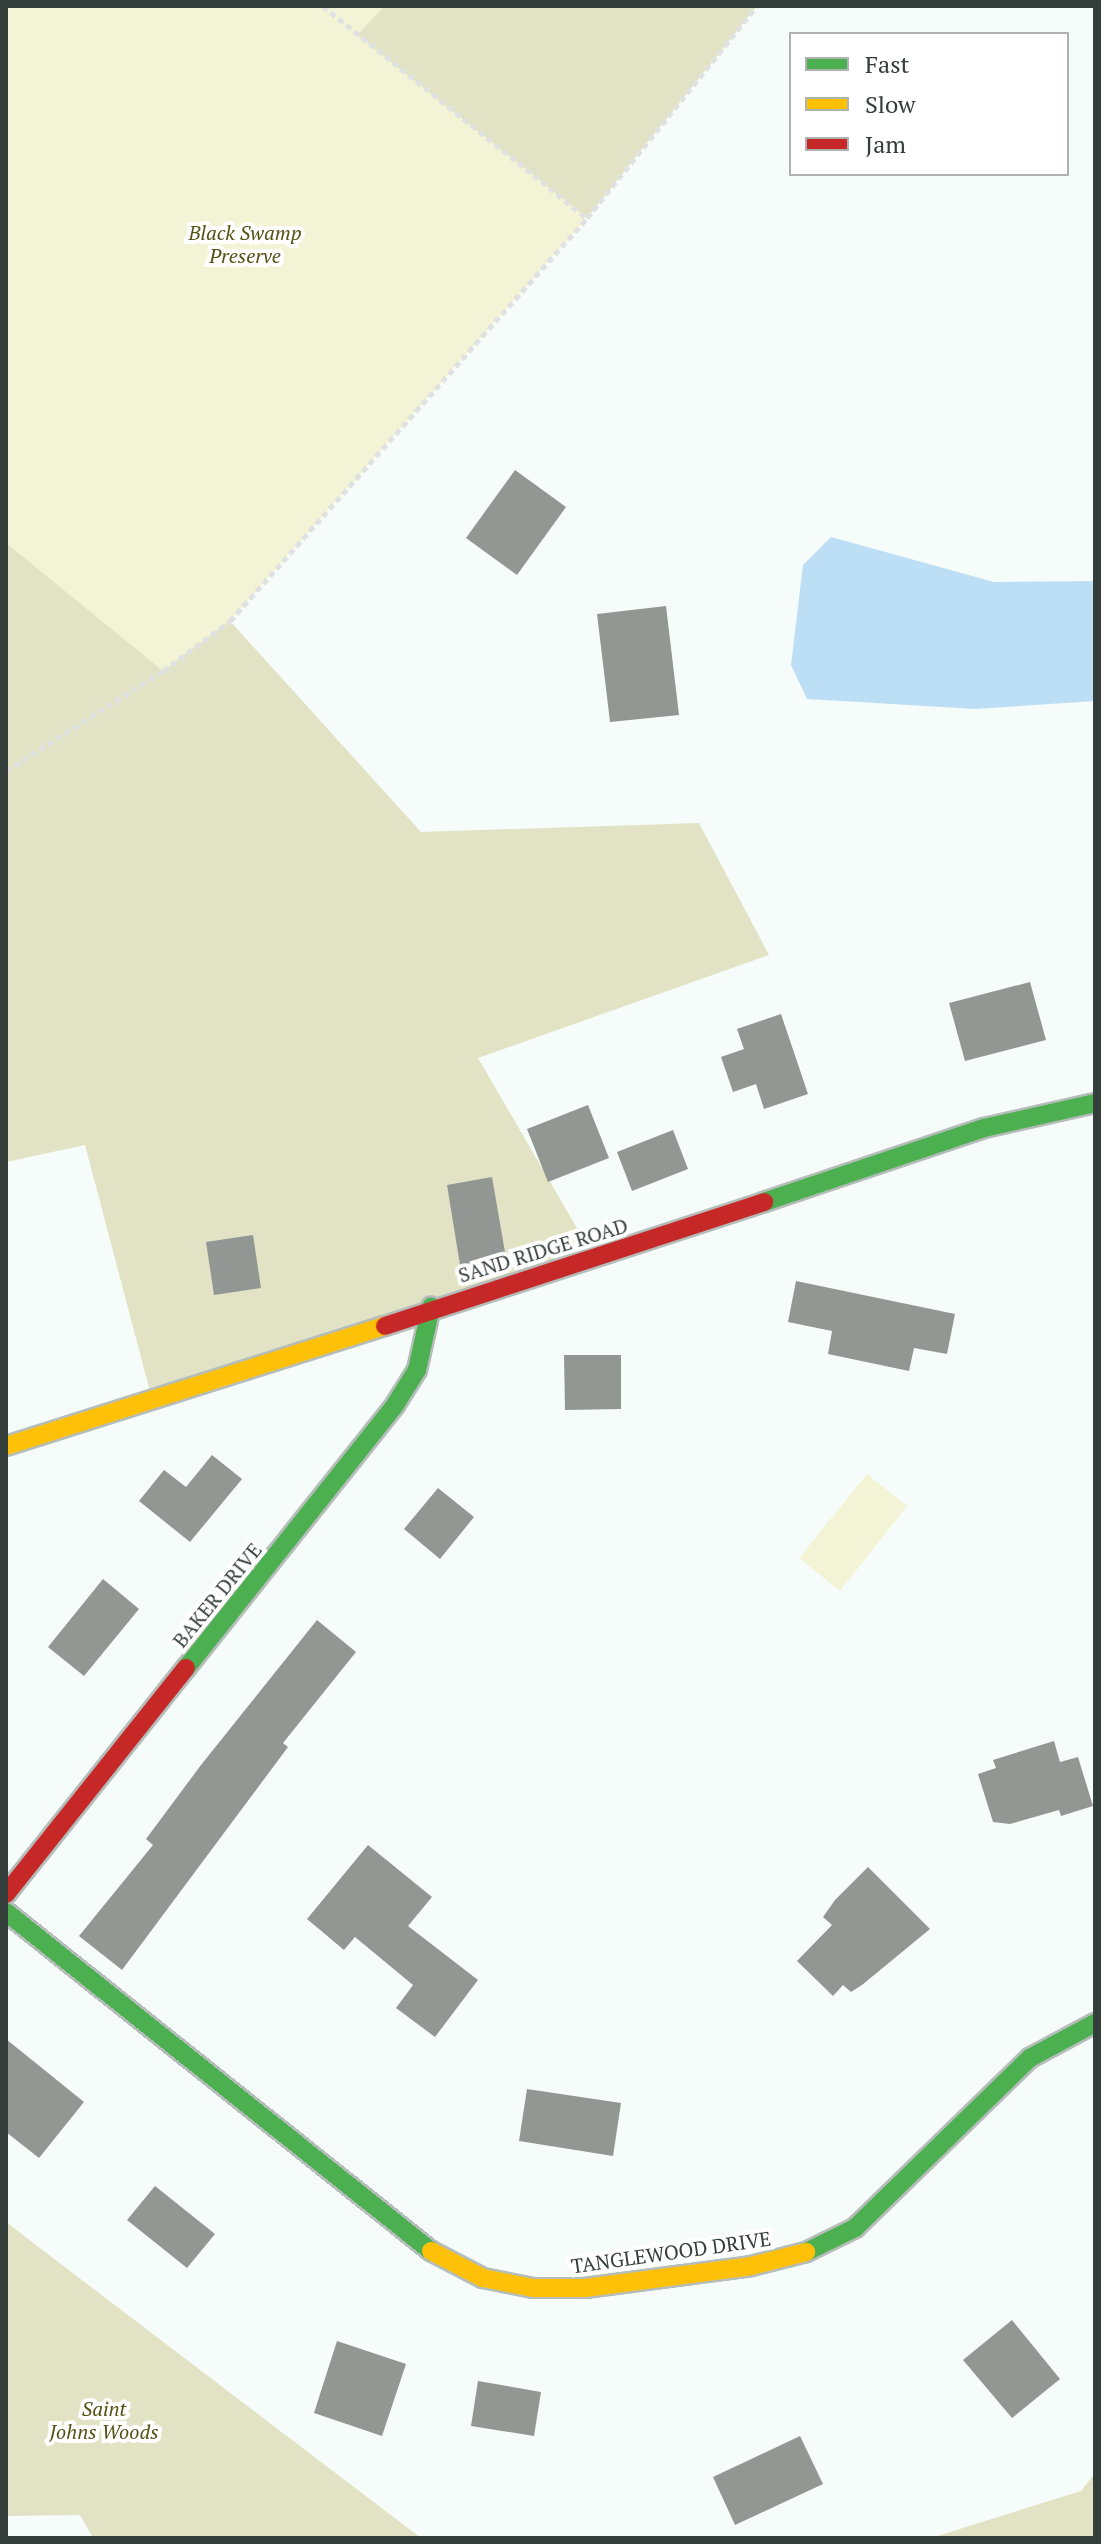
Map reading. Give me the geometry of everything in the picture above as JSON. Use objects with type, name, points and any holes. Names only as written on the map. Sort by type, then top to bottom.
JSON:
[{"type":"street","name":"SAND RIDGE ROAD","points":[[6,1446],[431,1307],[595,1259],[984,1128],[1095,1103]]},
{"type":"street","name":"BAKER DRIVE","points":[[6,1894],[395,1405],[417,1370],[427,1341],[431,1307]]},
{"type":"street","name":"TANGLEWOOD DRIVE","points":[[6,1912],[437,2255],[483,2278],[533,2288],[585,2288],[751,2266],[824,2247],[855,2228],[1030,2058],[1095,2023]]},
{"type":"path","points":[[323,6],[587,218]]},
{"type":"path","points":[[6,771],[163,671],[230,621],[587,218],[757,6]]},
{"type":"green space","name":"Black Swamp Preserve","points":[[6,6],[757,6],[587,218],[230,621],[6,788]]},
{"type":"green space","points":[[385,6],[757,6],[587,218],[357,35]]},
{"type":"green space","points":[[6,543],[163,671],[230,621],[421,832],[699,823],[769,955],[478,1058],[595,1259],[152,1399],[85,1145],[6,1162]]},
{"type":"green space","points":[[867,1474],[907,1506],[840,1591],[799,1558]]},
{"type":"green space","name":"Saint Johns Woods","points":[[6,2222],[421,2538],[93,2538],[80,2515],[6,2516]]},
{"type":"green space","points":[[1095,2473],[1095,2538],[931,2538],[1081,2491]]},
{"type":"water","points":[[831,537],[994,582],[1095,581],[1095,701],[975,709],[807,699],[791,665],[803,565]]},
{"type":"building","points":[[515,470],[566,507],[517,575],[466,538]]},
{"type":"building","points":[[666,606],[679,715],[610,722],[597,614]]},
{"type":"building","points":[[1030,982],[1046,1040],[965,1061],[949,1003]]},
{"type":"building","points":[[781,1014],[808,1094],[764,1109],[756,1084],[733,1092],[721,1057],[744,1049],[737,1029]]},
{"type":"building","points":[[588,1105],[609,1158],[548,1182],[527,1129]]},
{"type":"building","points":[[673,1130],[688,1169],[632,1191],[617,1152]]},
{"type":"building","points":[[492,1177],[506,1258],[460,1265],[447,1185]]},
{"type":"building","points":[[253,1235],[261,1288],[214,1295],[206,1242]]},
{"type":"building","points":[[796,1281],[955,1314],[947,1354],[914,1348],[909,1371],[828,1354],[832,1331],[788,1322]]},
{"type":"building","points":[[564,1355],[621,1355],[621,1409],[565,1410]]},
{"type":"building","points":[[212,1455],[242,1479],[190,1542],[139,1501],[164,1470],[186,1487]]},
{"type":"building","points":[[438,1488],[474,1517],[440,1559],[404,1529]]},
{"type":"building","points":[[103,1579],[139,1609],[84,1676],[48,1647]]},
{"type":"building","points":[[317,1620],[356,1652],[283,1743],[288,1747],[122,1970],[79,1936],[153,1845],[146,1839],[201,1765]]},
{"type":"building","points":[[1054,1741],[1060,1762],[1078,1757],[1093,1806],[1061,1816],[1059,1810],[1010,1824],[993,1822],[978,1774],[996,1768],[993,1760]]},
{"type":"building","points":[[368,1845],[432,1897],[408,1926],[478,1980],[435,2037],[396,2008],[413,1985],[355,1937],[344,1950],[307,1919]]},
{"type":"building","points":[[868,1867],[930,1929],[862,1985],[851,1992],[843,1985],[833,1996],[797,1961],[832,1925],[823,1917],[835,1900]]},
{"type":"building","points":[[6,2039],[84,2102],[39,2158],[6,2132]]},
{"type":"building","points":[[527,2089],[621,2103],[613,2156],[519,2141]]},
{"type":"building","points":[[155,2186],[215,2234],[187,2268],[127,2220]]},
{"type":"building","points":[[1012,2320],[1060,2379],[1012,2418],[963,2360]]},
{"type":"building","points":[[337,2341],[406,2364],[382,2436],[314,2413]]},
{"type":"building","points":[[478,2381],[541,2392],[534,2436],[471,2426]]},
{"type":"building","points":[[800,2436],[823,2484],[735,2525],[713,2477]]},
{"type":"traffic: fast","points":[[764,1202],[984,1128],[1095,1103]]},
{"type":"traffic: fast","points":[[186,1668],[395,1405],[417,1370],[431,1307]]},
{"type":"traffic: fast","points":[[6,1912],[431,2251]]},
{"type":"traffic: fast","points":[[806,2252],[855,2228],[1030,2058],[1095,2023]]},
{"type":"traffic: slow","points":[[6,1446],[385,1326]]},
{"type":"traffic: slow","points":[[431,2251],[483,2278],[533,2288],[585,2288],[751,2266],[806,2252]]},
{"type":"traffic: jam","points":[[385,1326],[764,1202]]},
{"type":"traffic: jam","points":[[6,1894],[186,1668]]}]
